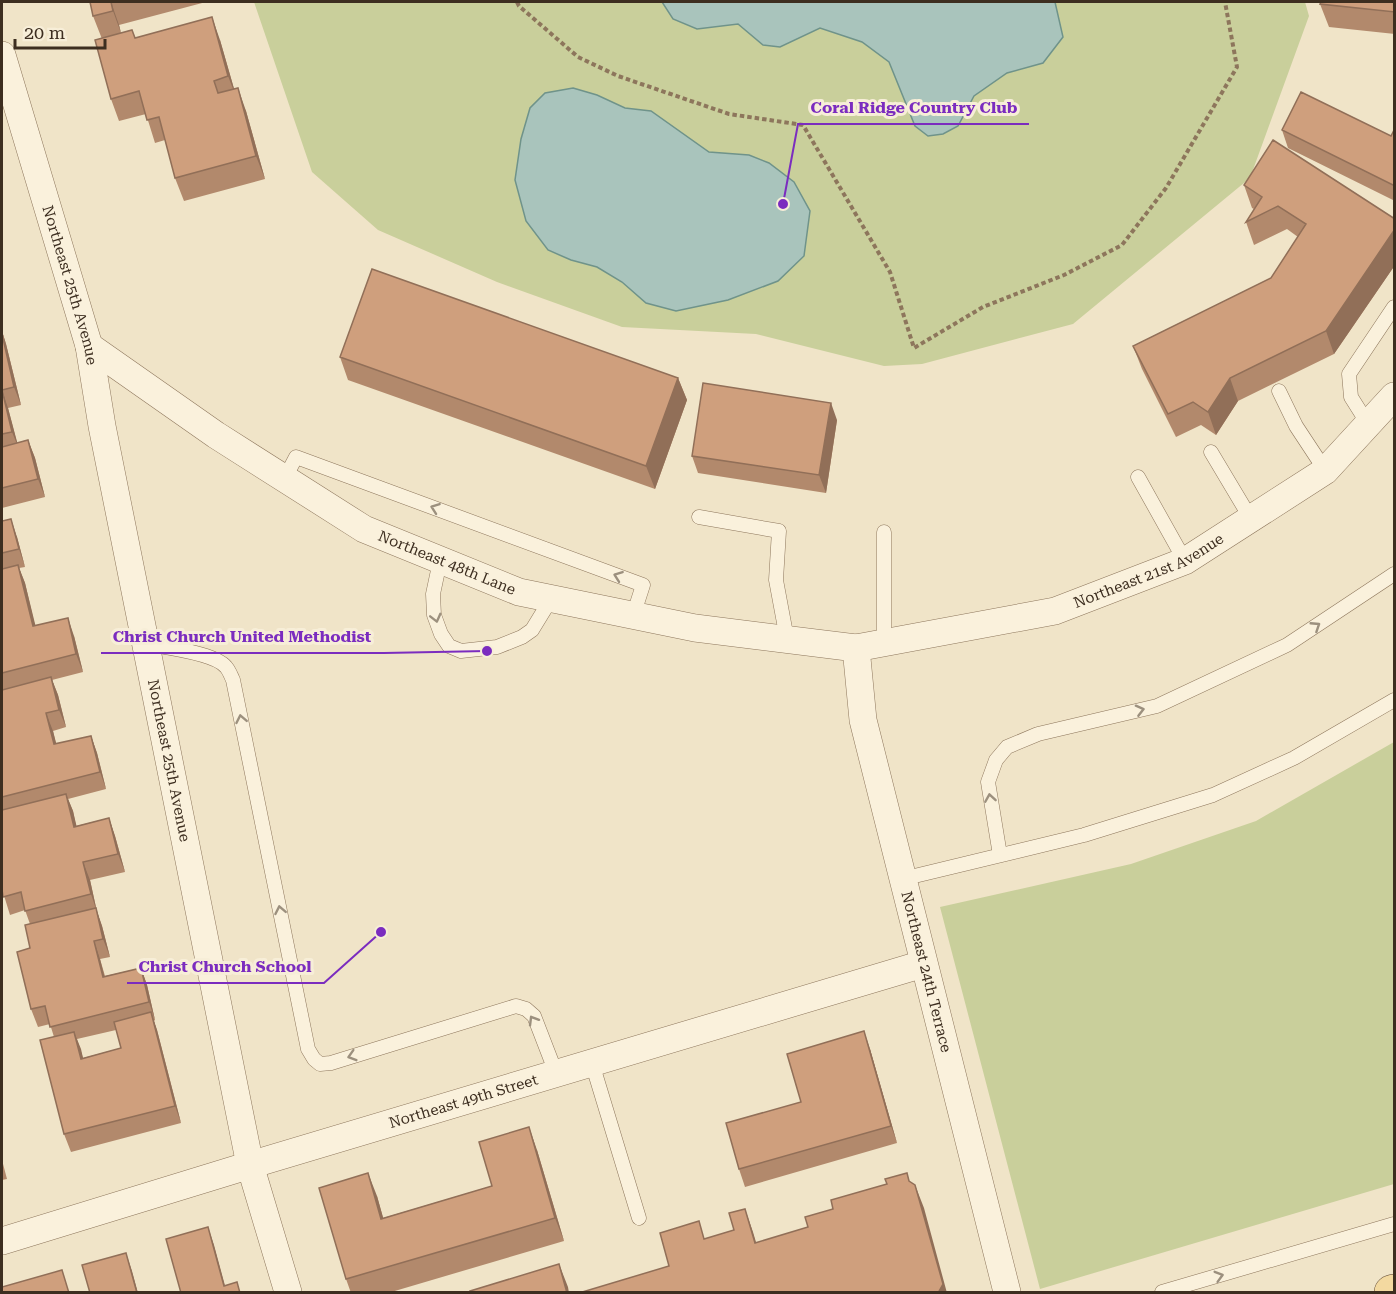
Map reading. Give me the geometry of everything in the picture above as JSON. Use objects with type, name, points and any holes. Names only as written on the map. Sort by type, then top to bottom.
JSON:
[{"type":"street","name":"Northeast 25th Avenue","points":[[2,55],[88,346],[250,1165],[288,1293]]},
{"type":"street","name":"Northeast 48th Lane","points":[[88,346],[216,435],[364,529],[440,561],[519,592],[551,599],[695,628],[856,648]]},
{"type":"street","name":"Northeast 21st Avenue","points":[[856,648],[1055,610],[1185,561],[1325,470],[1395,396]]},
{"type":"street","name":"Northeast 24th Terrace","points":[[856,648],[863,720],[1007,1293]]},
{"type":"street","name":"Northeast 49th Street","points":[[2,1241],[923,964]]},
{"type":"lane","points":[[1368,424],[1351,397],[1349,374],[1395,307]]},
{"type":"lane","points":[[1279,391],[1296,426],[1325,470]]},
{"type":"lane","points":[[1211,452],[1251,519]]},
{"type":"lane","points":[[285,478],[296,457],[643,585],[633,616]]},
{"type":"lane","points":[[1138,477],[1185,561]]},
{"type":"lane","points":[[699,517],[779,531],[776,580],[787,639]]},
{"type":"lane","points":[[884,532],[884,642]]},
{"type":"lane","points":[[440,561],[433,594],[434,615],[441,634],[449,646],[461,651],[497,647],[522,638],[532,630],[551,599]]},
{"type":"lane","points":[[1000,855],[988,782],[996,760],[1007,747],[1038,734],[1157,706],[1287,645],[1395,574]]},
{"type":"lane","points":[[146,644],[182,650],[226,665],[233,680],[308,1048],[314,1059],[320,1064],[331,1063],[516,1006],[526,1009],[534,1016],[556,1074]]},
{"type":"lane","points":[[902,879],[1084,835],[1214,795],[1294,758],[1395,700]]},
{"type":"lane","points":[[592,1063],[639,1218]]},
{"type":"lane","points":[[1162,1293],[1395,1224]]},
{"type":"path","points":[[517,2],[578,57],[618,76],[729,114],[803,125],[890,272],[915,348],[983,307],[1064,275],[1122,245],[1166,188],[1237,68],[1225,2]]},
{"type":"green space","points":[[254,2],[1305,2],[1309,16],[1250,178],[1073,324],[922,364],[884,366],[756,334],[622,327],[497,282],[378,230],[312,172]]},
{"type":"green space","points":[[1394,742],[1394,1184],[1040,1289],[940,907],[1131,864],[1256,821]]},
{"type":"water","points":[[662,2],[1055,2],[1063,37],[1043,63],[1007,73],[974,96],[958,126],[943,134],[928,136],[915,126],[889,62],[862,42],[820,28],[780,47],[763,45],[738,24],[697,29],[673,19]]},
{"type":"water","points":[[573,88],[597,95],[625,108],[651,111],[709,152],[749,155],[769,163],[794,182],[810,211],[804,256],[778,281],[728,300],[676,311],[646,303],[622,282],[597,267],[571,260],[548,250],[526,221],[515,180],[521,139],[530,108],[545,93]]},
{"type":"building","points":[[90,2],[111,2],[113,11],[93,16]]},
{"type":"building","points":[[1321,2],[1395,2],[1395,12],[1320,4]]},
{"type":"building","points":[[212,17],[228,76],[214,81],[218,93],[238,88],[256,156],[175,178],[159,117],[147,120],[139,91],[111,99],[95,40],[132,30],[135,38]]},
{"type":"building","points":[[1301,92],[1391,136],[1395,128],[1395,186],[1282,130]]},
{"type":"building","points":[[1273,140],[1395,219],[1395,229],[1326,331],[1230,378],[1208,412],[1193,402],[1168,414],[1133,346],[1271,278],[1306,224],[1278,206],[1246,222],[1262,197],[1244,185]]},
{"type":"building","points":[[372,269],[678,378],[646,466],[340,357]]},
{"type":"building","points":[[2,334],[14,387],[2,390]]},
{"type":"building","points":[[703,383],[831,403],[819,475],[692,456]]},
{"type":"building","points":[[2,390],[12,432],[2,434]]},
{"type":"building","points":[[28,440],[38,479],[2,488],[2,447]]},
{"type":"building","points":[[11,519],[19,549],[2,553],[2,521]]},
{"type":"building","points":[[18,565],[33,626],[68,618],[76,654],[2,673],[2,569]]},
{"type":"building","points":[[51,677],[59,710],[46,713],[54,744],[91,736],[100,772],[2,797],[2,690]]},
{"type":"building","points":[[66,794],[74,827],[109,818],[118,854],[83,862],[91,894],[25,911],[21,892],[3,897],[2,810]]},
{"type":"building","points":[[96,908],[103,939],[94,941],[103,977],[141,968],[149,1002],[50,1027],[45,1006],[31,1009],[17,952],[30,948],[25,925]]},
{"type":"building","points":[[151,1012],[175,1106],[64,1134],[40,1040],[74,1032],[81,1059],[121,1048],[114,1022]]},
{"type":"building","points":[[864,1031],[891,1126],[739,1169],[726,1123],[801,1102],[787,1054]]},
{"type":"building","points":[[529,1127],[555,1218],[346,1279],[319,1188],[368,1173],[381,1219],[492,1186],[479,1142]]},
{"type":"building","points":[[907,1173],[909,1181],[915,1185],[943,1284],[938,1293],[579,1293],[669,1266],[660,1233],[699,1221],[704,1239],[734,1230],[729,1213],[745,1209],[755,1243],[808,1227],[805,1217],[833,1209],[831,1200],[887,1184],[885,1179]]},
{"type":"building","points":[[208,1227],[224,1286],[237,1282],[240,1293],[181,1293],[166,1239]]},
{"type":"building","points":[[126,1253],[137,1293],[90,1293],[82,1265]]},
{"type":"building","points":[[559,1264],[567,1293],[471,1293],[470,1291]]},
{"type":"building","points":[[62,1270],[69,1293],[2,1293],[2,1287]]},
{"type":"place","name":"Coral Ridge Country Club","points":[[783,204]]},
{"type":"place","name":"Christ Church United Methodist","points":[[487,651]]},
{"type":"place","name":"Christ Church School","points":[[381,932]]}]
